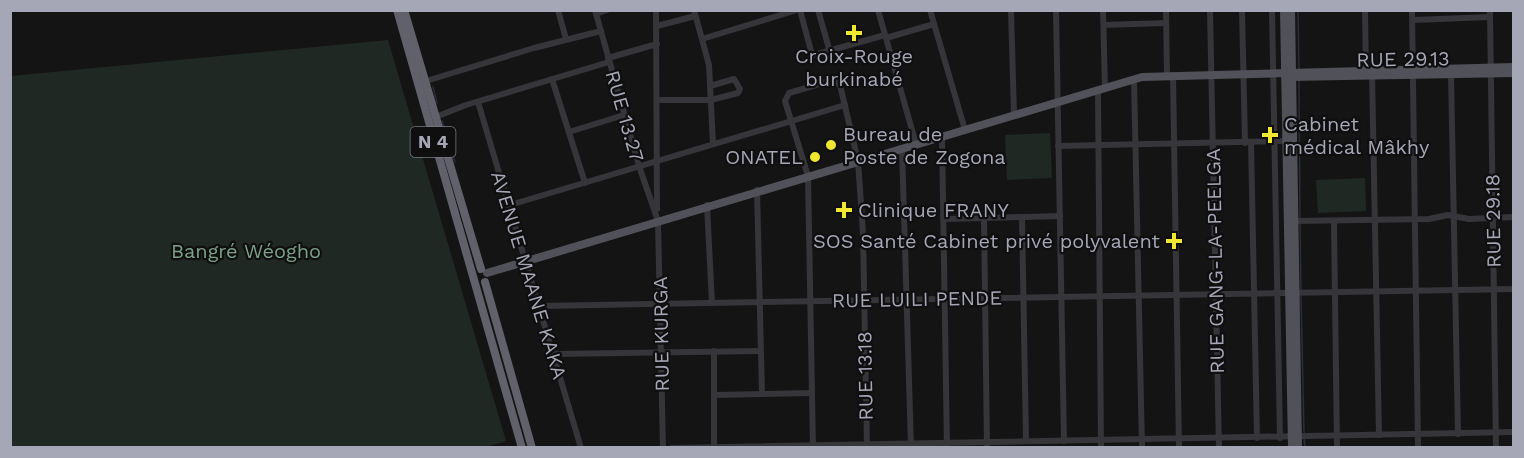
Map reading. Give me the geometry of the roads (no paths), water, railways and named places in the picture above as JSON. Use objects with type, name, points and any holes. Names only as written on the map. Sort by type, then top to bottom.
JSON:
[{"type":"highway","name":"N 4","points":[[397,10],[427,123],[468,255],[472,277],[522,447]]},
{"type":"highway","name":"N 4","points":[[404,10],[484,274],[532,447]]},
{"type":"highway","points":[[472,277],[484,274]]},
{"type":"highway","points":[[472,277],[480,284],[484,274]]},
{"type":"main road","points":[[1284,10],[1295,438],[1298,447]]},
{"type":"main road","points":[[1291,10],[1285,74],[1294,221],[1292,291]]},
{"type":"main road","points":[[484,274],[658,217],[707,206],[1134,80],[1170,75],[1413,72],[1492,70],[1514,67]]},
{"type":"main road","name":"RUE 29.13","points":[[1413,72],[1451,74],[1492,70],[1514,73]]},
{"type":"main road","points":[[1292,447],[1295,438]]},
{"type":"street","points":[[558,10],[566,39]]},
{"type":"street","points":[[596,12],[607,10]]},
{"type":"street","name":"RUE KURGA","points":[[656,10],[663,447]]},
{"type":"street","points":[[702,39],[799,10],[811,53],[816,55],[934,24]]},
{"type":"street","points":[[818,10],[830,52]]},
{"type":"street","points":[[878,10],[916,144]]},
{"type":"street","points":[[930,10],[965,130]]},
{"type":"street","points":[[1011,10],[1014,115]]},
{"type":"street","points":[[1056,10],[1064,441]]},
{"type":"street","points":[[1101,444],[1097,145],[1103,10]]},
{"type":"street","points":[[1166,10],[1174,143],[1179,447]]},
{"type":"street","name":"RUE GANG-LA-PEELGA","points":[[1210,10],[1219,447]]},
{"type":"street","points":[[1242,10],[1255,292],[1257,438]]},
{"type":"street","points":[[1272,10],[1285,74],[1275,142],[1280,438]]},
{"type":"street","points":[[1365,10],[1374,219],[1378,435]]},
{"type":"street","points":[[1412,10],[1418,447]]},
{"type":"street","points":[[1450,10],[1450,19]]},
{"type":"street","name":"RUE 13.27","points":[[596,12],[639,166],[658,217]]},
{"type":"street","points":[[657,26],[695,13],[709,65],[713,144]]},
{"type":"street","points":[[1413,20],[1450,19],[1490,14]]},
{"type":"street","name":"RUE 29.18","points":[[1490,14],[1496,447]]},
{"type":"street","points":[[1104,25],[1166,23]]},
{"type":"street","points":[[426,81],[566,39],[601,32]]},
{"type":"street","points":[[427,123],[436,115],[657,44]]},
{"type":"street","points":[[1451,74],[1458,434]]},
{"type":"street","points":[[552,79],[585,183]]},
{"type":"street","points":[[658,100],[711,100],[738,93],[740,89],[734,79],[710,86]]},
{"type":"street","points":[[1134,80],[1142,447]]},
{"type":"street","name":"RUE 13.18","points":[[791,121],[785,101],[789,93],[830,81],[840,85],[858,161],[867,446]]},
{"type":"street","name":"AVENUE MAANE KAKA","points":[[478,102],[581,447]]},
{"type":"street","points":[[510,205],[845,105]]},
{"type":"street","points":[[568,132],[624,115]]},
{"type":"street","points":[[791,121],[807,176],[813,446]]},
{"type":"street","points":[[942,137],[947,298],[947,445]]},
{"type":"street","points":[[1058,146],[1286,141]]},
{"type":"street","points":[[903,148],[909,299],[911,445]]},
{"type":"street","points":[[757,190],[762,394]]},
{"type":"street","points":[[707,206],[712,303]]},
{"type":"street","points":[[945,219],[1060,216]]},
{"type":"street","points":[[1294,221],[1454,216],[1463,219],[1514,217]]},
{"type":"street","points":[[984,218],[987,445]]},
{"type":"street","points":[[1022,218],[1029,443]]},
{"type":"street","points":[[1334,221],[1337,447]]},
{"type":"street","name":"RUE LUILI PENDE","points":[[539,306],[1175,293],[1514,289]]},
{"type":"street","points":[[714,351],[714,447]]},
{"type":"street","points":[[553,354],[760,351]]},
{"type":"street","points":[[714,395],[812,393]]},
{"type":"street","points":[[672,447],[987,445],[1064,441],[1101,444],[1142,440],[1514,432]]},
{"type":"waterway","points":[[1298,10],[1299,70]]},
{"type":"waterway","points":[[1299,80],[1300,220]]},
{"type":"waterway","points":[[433,87],[437,103]]},
{"type":"waterway","points":[[442,121],[455,162]]},
{"type":"waterway","points":[[1300,224],[1301,292]]},
{"type":"waterway","points":[[1301,296],[1304,433]]},
{"type":"waterway","points":[[1304,437],[1305,448]]},
{"type":"place","name":"Croix-Rouge burkinabé","points":[[854,33]]},
{"type":"place","name":"Cabinet médical Mâkhy","points":[[1270,135]]},
{"type":"place","name":"Bureau de Poste de Zogona","points":[[831,145]]},
{"type":"place","name":"ONATEL","points":[[815,157]]},
{"type":"place","name":"Clinique FRANY","points":[[844,210]]},
{"type":"place","name":"SOS Santé Cabinet privé polyvalent","points":[[1174,241]]},
{"type":"park label","name":"Bangré Wéogho","points":[[246,251]]}]
